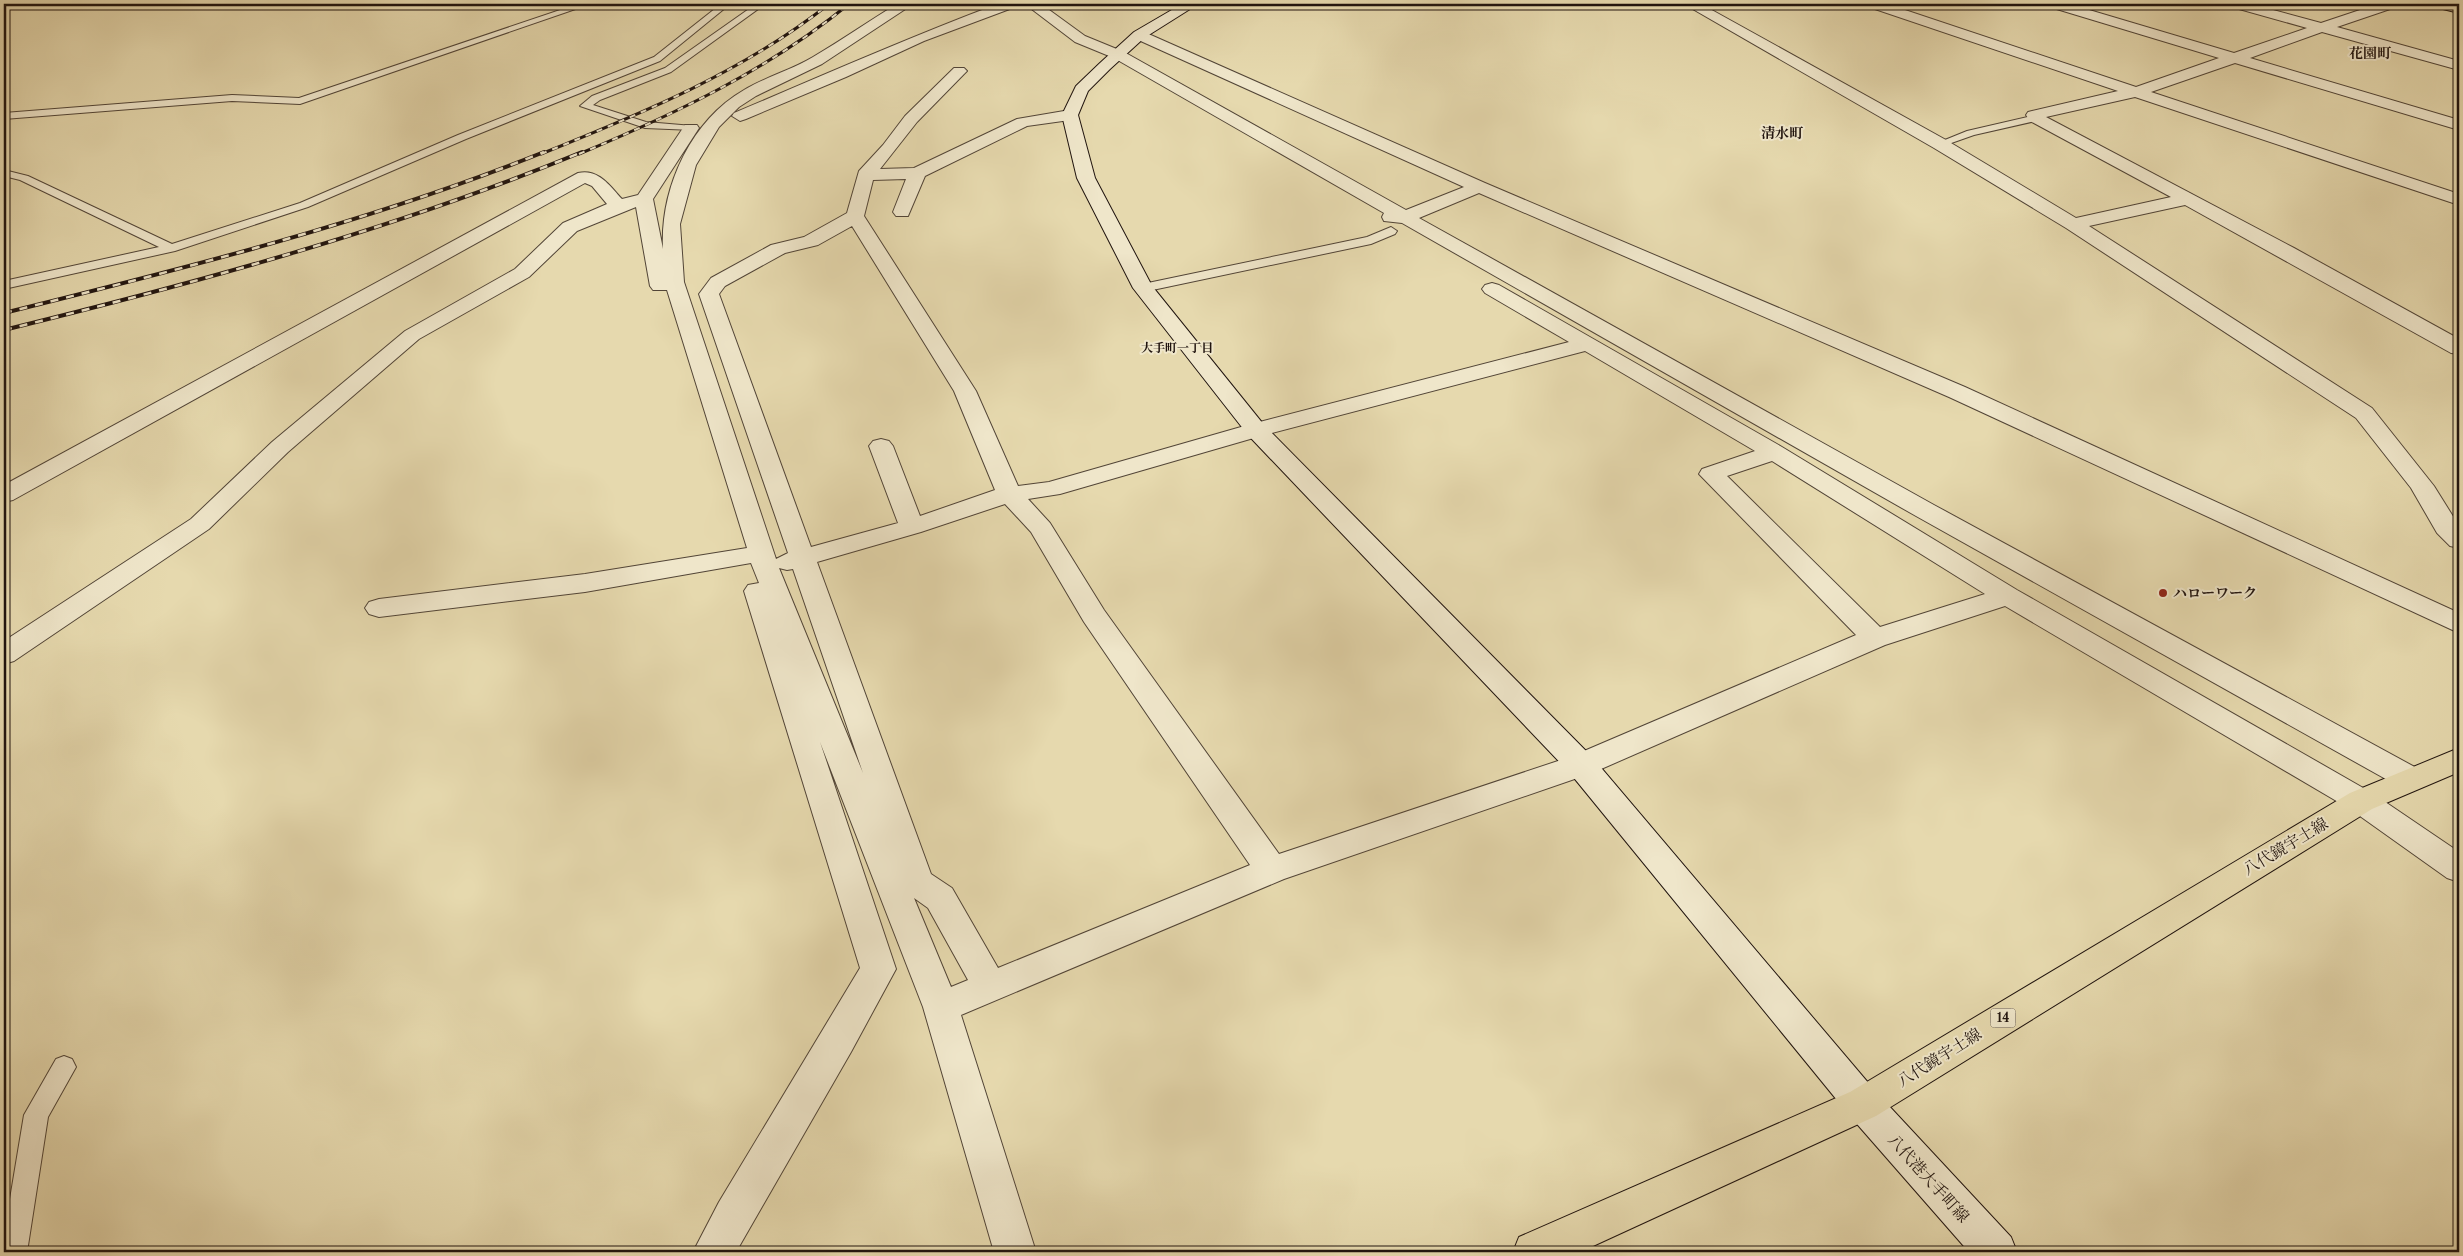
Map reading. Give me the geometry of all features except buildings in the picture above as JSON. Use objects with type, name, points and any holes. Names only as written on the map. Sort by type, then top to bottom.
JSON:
[{"type":"main road","points":[[2440,4],[2459,9]]},
{"type":"main road","name":"八代鏡宇土線","points":[[1534,1252],[1863,1104],[2361,801],[2459,759]]},
{"type":"street","points":[[4,654],[200,524],[280,447],[412,335],[522,273],[570,228],[618,206],[644,199],[701,126],[742,98],[817,60],[906,4]]},
{"type":"street","points":[[701,126],[761,109],[919,38],[1010,4]]},
{"type":"street","points":[[1032,4],[1119,65],[1391,227],[2021,565],[2411,779]]},
{"type":"street","points":[[865,175],[917,173],[1023,122],[1070,115],[1081,90],[1119,65],[1138,35],[1191,4]]},
{"type":"street","points":[[1691,4],[1940,144],[2073,224],[2364,414],[2422,486],[2446,528],[2459,540]]},
{"type":"street","points":[[1874,4],[2459,200]]},
{"type":"street","points":[[2055,4],[2459,125]]},
{"type":"street","points":[[2237,4],[2459,66]]},
{"type":"street","points":[[2391,4],[2135,92],[2034,115],[2036,118],[2287,252],[2459,348]]},
{"type":"street","points":[[1138,35],[1479,187],[1957,392],[2459,624]]},
{"type":"street","points":[[958,71],[912,120],[865,175],[855,216],[811,242],[778,249],[718,282],[709,294],[917,882],[940,898],[991,988]]},
{"type":"street","name":"八代港大手町線","points":[[1070,115],[1086,178],[1143,288],[1256,430],[1581,765],[1863,1104],[1996,1252]]},
{"type":"street","points":[[701,126],[687,166],[671,224],[674,282],[755,565],[878,969],[845,1033],[737,1208],[714,1252]]},
{"type":"street","points":[[902,212],[917,173]]},
{"type":"street","points":[[4,495],[584,177],[598,182],[618,206]]},
{"type":"street","points":[[1391,227],[1479,187]]},
{"type":"street","points":[[644,199],[661,290],[755,565],[941,1007],[1015,1252]]},
{"type":"street","points":[[2073,224],[2186,199]]},
{"type":"street","points":[[855,216],[965,391],[1009,494],[1041,528],[1094,616],[1272,870]]},
{"type":"street","points":[[1476,280],[1774,452],[2008,596],[2361,801],[2459,869]]},
{"type":"street","points":[[379,608],[803,558],[912,527],[1009,494],[1051,490],[1256,430],[1588,344]]},
{"type":"street","points":[[881,446],[912,527]]},
{"type":"street","points":[[1774,452],[1711,474],[1875,638]]},
{"type":"street","points":[[941,1007],[991,988],[1272,870],[1581,765],[1875,638],[2008,596]]},
{"type":"lane","points":[[4,116],[232,98],[300,101],[586,4]]},
{"type":"lane","points":[[4,285],[171,248],[304,205],[462,137],[657,59],[726,4]]},
{"type":"lane","points":[[701,126],[645,126],[585,106],[596,98],[668,70],[761,4]]},
{"type":"lane","points":[[1940,144],[1971,133],[2036,118]]},
{"type":"lane","points":[[4,173],[24,178],[171,248]]},
{"type":"lane","points":[[1143,288],[1370,240],[1391,227]]},
{"type":"lane","points":[[14,1252],[36,1115],[64,1067]]},
{"type":"railway","points":[[541,154],[617,123],[727,71],[796,28],[829,4]]},
{"type":"railway","points":[[579,154],[650,123],[720,89],[786,50],[849,4]]},
{"type":"railway","points":[[4,313],[209,261],[345,222],[478,177],[544,152]]},
{"type":"railway","points":[[4,330],[151,293],[369,230],[512,180],[582,152]]},
{"type":"place","name":"ハローワーク","points":[[2163,593]]},
{"type":"district","name":"花園町","points":[[2370,53]]},
{"type":"district","name":"清水町","points":[[1782,133]]},
{"type":"district","name":"大手町一丁目","points":[[1177,348]]}]
